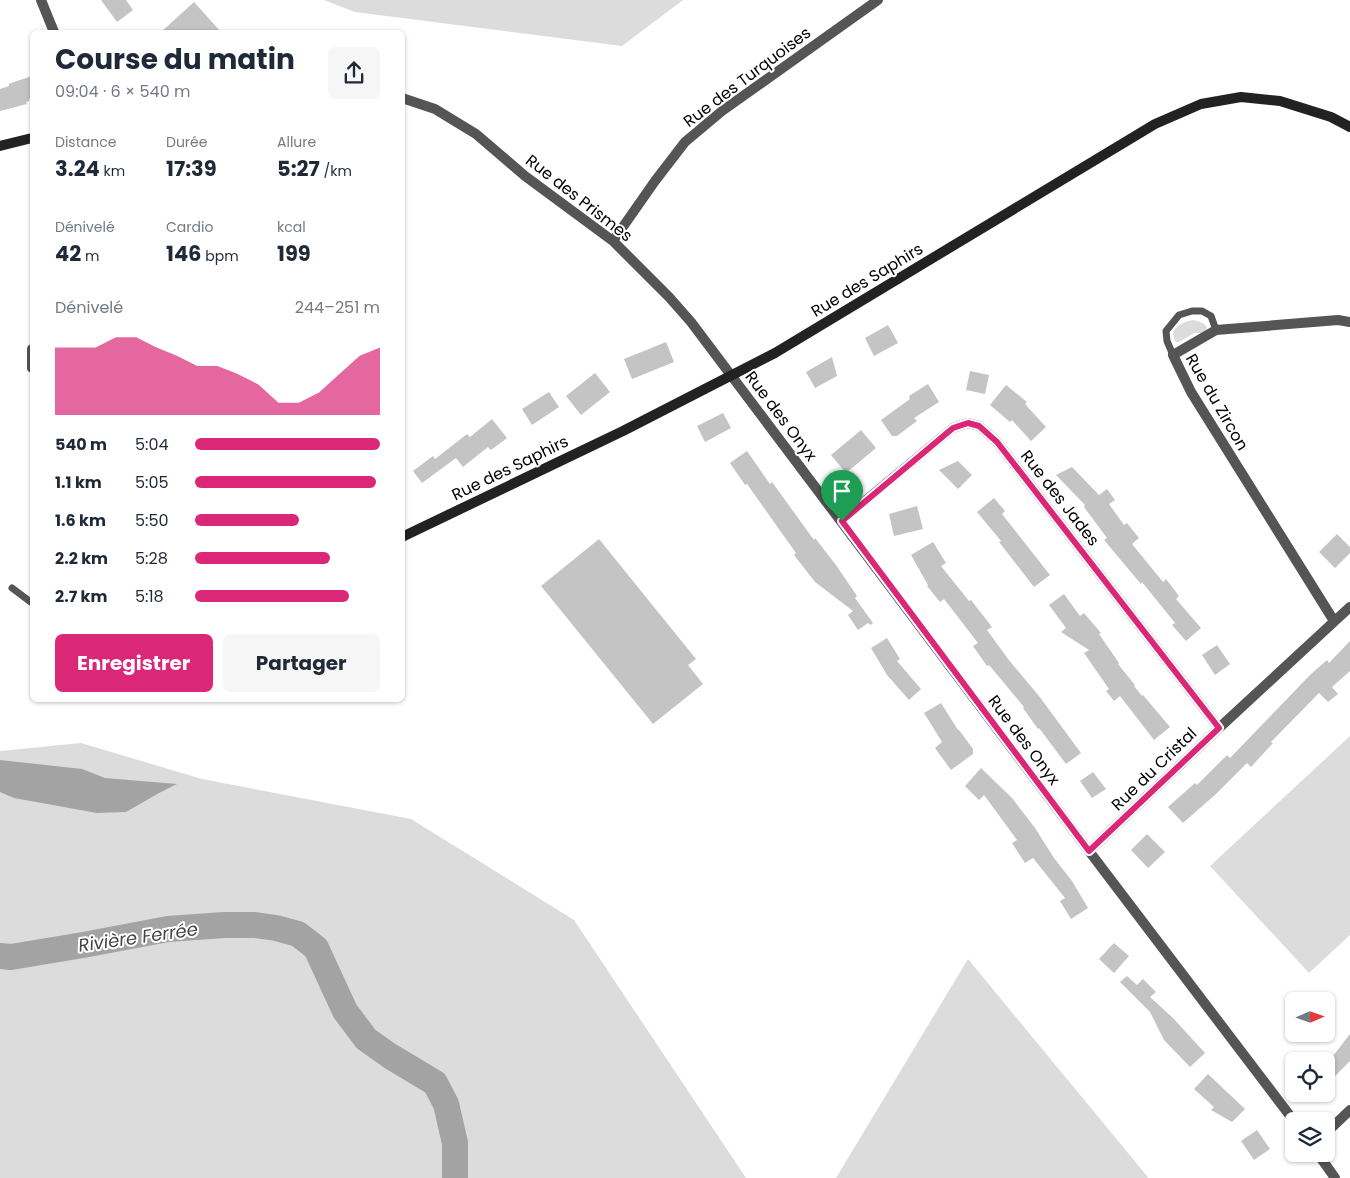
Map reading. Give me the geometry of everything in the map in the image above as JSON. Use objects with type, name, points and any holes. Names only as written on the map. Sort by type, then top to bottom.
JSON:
[{"type":"street","points":[[41,0],[53,30]]},
{"type":"street","name":"Rue des Turquoises","points":[[613,241],[685,142],[722,111],[878,0]]},
{"type":"street","name":"Rue des Saphirs","points":[[405,536],[623,431],[775,353],[1155,124],[1200,104],[1241,97],[1280,101],[1331,117],[1350,127]]},
{"type":"street","name":"Rue des Prismes","points":[[405,99],[435,109],[476,134],[525,176],[613,241],[669,297],[732,375]]},
{"type":"street","points":[[0,146],[30,138]]},
{"type":"street","name":"Rue du Zircon","points":[[1334,621],[1190,392],[1173,355],[1216,330],[1338,320],[1350,322]]},
{"type":"street","name":"Rue des Onyx","points":[[732,375],[1287,1112]]},
{"type":"street","name":"Rue des Jades","points":[[842,521],[953,428],[968,423],[979,426],[997,442],[1219,728]]},
{"type":"street","name":"Rue du Cristal","points":[[1089,851],[1350,607]]},
{"type":"street","points":[[1335,1124],[1350,1110]]},
{"type":"street","points":[[1324,1162],[1335,1178]]},
{"type":"lane","points":[[1173,355],[1167,341],[1166,331],[1180,315],[1192,311],[1202,311],[1211,316],[1216,330]]},
{"type":"lane","points":[[12,588],[30,602]]},
{"type":"shaded area","points":[[324,0],[683,0],[622,46],[355,12]]},
{"type":"shaded area","points":[[1194,320],[1203,323],[1207,327],[1206,331],[1194,333],[1176,342],[1173,334],[1177,327],[1185,322]]},
{"type":"shaded area","points":[[1350,736],[1350,935],[1309,973],[1210,866]]},
{"type":"shaded area","points":[[81,743],[202,779],[411,819],[574,920],[746,1178],[0,1178],[0,751]]},
{"type":"shaded area","points":[[0,760],[82,769],[105,778],[177,784],[126,812],[97,813],[14,798],[0,792]]},
{"type":"shaded area","points":[[968,959],[1147,1176],[1148,1178],[836,1178]]},
{"type":"building","points":[[101,0],[126,0],[133,10],[117,22]]},
{"type":"building","points":[[194,2],[219,30],[163,30]]},
{"type":"building","points":[[30,77],[30,98],[26,102],[27,104],[0,111],[0,89],[9,86],[9,84]]},
{"type":"building","points":[[888,325],[898,343],[874,356],[865,338]]},
{"type":"building","points":[[666,342],[674,362],[632,379],[624,359]]},
{"type":"building","points":[[832,357],[837,376],[815,388],[806,372]]},
{"type":"building","points":[[970,371],[989,375],[985,394],[966,390]]},
{"type":"building","points":[[595,373],[610,392],[581,415],[566,396]]},
{"type":"building","points":[[928,384],[939,402],[914,418],[917,421],[897,436],[892,436],[881,420],[910,399],[909,396]]},
{"type":"building","points":[[1006,385],[1027,402],[1025,404],[1046,427],[1031,441],[1012,420],[1010,422],[990,405]]},
{"type":"building","points":[[549,392],[559,407],[532,425],[522,409]]},
{"type":"building","points":[[723,413],[731,428],[705,442],[697,426]]},
{"type":"building","points":[[492,419],[507,438],[491,450],[488,447],[463,467],[456,458],[422,483],[413,471],[433,456],[435,459],[467,434],[470,437]]},
{"type":"building","points":[[861,430],[876,448],[846,473],[831,455]]},
{"type":"building","points":[[747,451],[770,484],[772,482],[814,540],[815,538],[836,565],[857,596],[855,598],[873,623],[871,625],[868,623],[858,630],[848,615],[853,611],[815,582],[794,555],[796,553],[730,463]]},
{"type":"building","points":[[958,461],[972,475],[958,489],[939,470]]},
{"type":"building","points":[[1072,467],[1099,495],[1107,489],[1115,500],[1109,504],[1124,525],[1127,523],[1139,538],[1132,544],[1163,582],[1166,579],[1179,596],[1176,599],[1201,628],[1186,641],[1172,625],[1175,623],[1142,582],[1141,584],[1104,540],[1107,538],[1084,507],[1085,505],[1056,475]]},
{"type":"building","points":[[994,498],[1005,511],[1002,514],[1050,575],[1034,587],[999,542],[1001,541],[977,512]]},
{"type":"building","points":[[917,506],[923,529],[894,536],[889,514]]},
{"type":"building","points":[[1337,534],[1350,547],[1350,553],[1335,568],[1319,552]]},
{"type":"building","points":[[599,539],[696,659],[688,665],[703,684],[653,724],[541,586]]},
{"type":"building","points":[[933,542],[946,563],[941,566],[992,627],[987,630],[1081,753],[1066,764],[1038,729],[1024,707],[989,665],[987,666],[973,646],[978,643],[944,599],[940,602],[927,586],[911,555]]},
{"type":"building","points":[[1064,594],[1080,616],[1084,613],[1101,633],[1099,634],[1134,686],[1170,727],[1154,740],[1120,696],[1114,701],[1106,691],[1109,689],[1084,653],[1089,650],[1061,632],[1066,628],[1049,605]]},
{"type":"building","points":[[887,638],[900,659],[897,661],[921,689],[909,700],[887,675],[871,648]]},
{"type":"building","points":[[1350,641],[1350,671],[1332,687],[1338,694],[1328,702],[1319,693],[1271,742],[1273,743],[1251,767],[1247,763],[1183,823],[1168,807],[1195,783],[1197,785],[1227,755],[1230,758],[1310,675],[1327,660],[1329,663]]},
{"type":"building","points":[[1217,645],[1230,664],[1215,675],[1202,655]]},
{"type":"building","points":[[941,703],[973,749],[973,754],[951,770],[935,748],[942,742],[924,713]]},
{"type":"building","points":[[981,768],[1012,798],[1035,828],[1054,858],[1072,881],[1088,908],[1071,919],[1060,901],[1065,898],[1033,858],[1025,863],[1012,843],[1017,840],[984,795],[979,800],[965,786]]},
{"type":"building","points":[[1093,772],[1106,789],[1092,798],[1080,781]]},
{"type":"building","points":[[1147,834],[1165,852],[1148,868],[1131,850]]},
{"type":"building","points":[[1114,943],[1129,956],[1114,973],[1099,959]]},
{"type":"building","points":[[1127,976],[1137,985],[1143,979],[1156,992],[1150,997],[1173,1018],[1205,1053],[1190,1067],[1164,1040],[1150,1012],[1120,982]]},
{"type":"building","points":[[1350,1034],[1350,1061],[1335,1076],[1335,1053]]},
{"type":"building","points":[[1208,1074],[1245,1109],[1232,1122],[1211,1110],[1214,1107],[1194,1089]]},
{"type":"building","points":[[1257,1130],[1270,1149],[1254,1160],[1241,1141]]},
{"type":"waterway","name":"Rivière Ferrée","points":[[0,956],[11,957],[168,929],[255,925],[298,934],[316,948],[345,1011],[366,1039],[435,1083],[446,1104],[455,1143],[455,1178]]},
{"type":"route","points":[[968,423],[979,426],[997,442],[1219,728],[1089,851],[842,521],[953,428],[968,423]]}]
